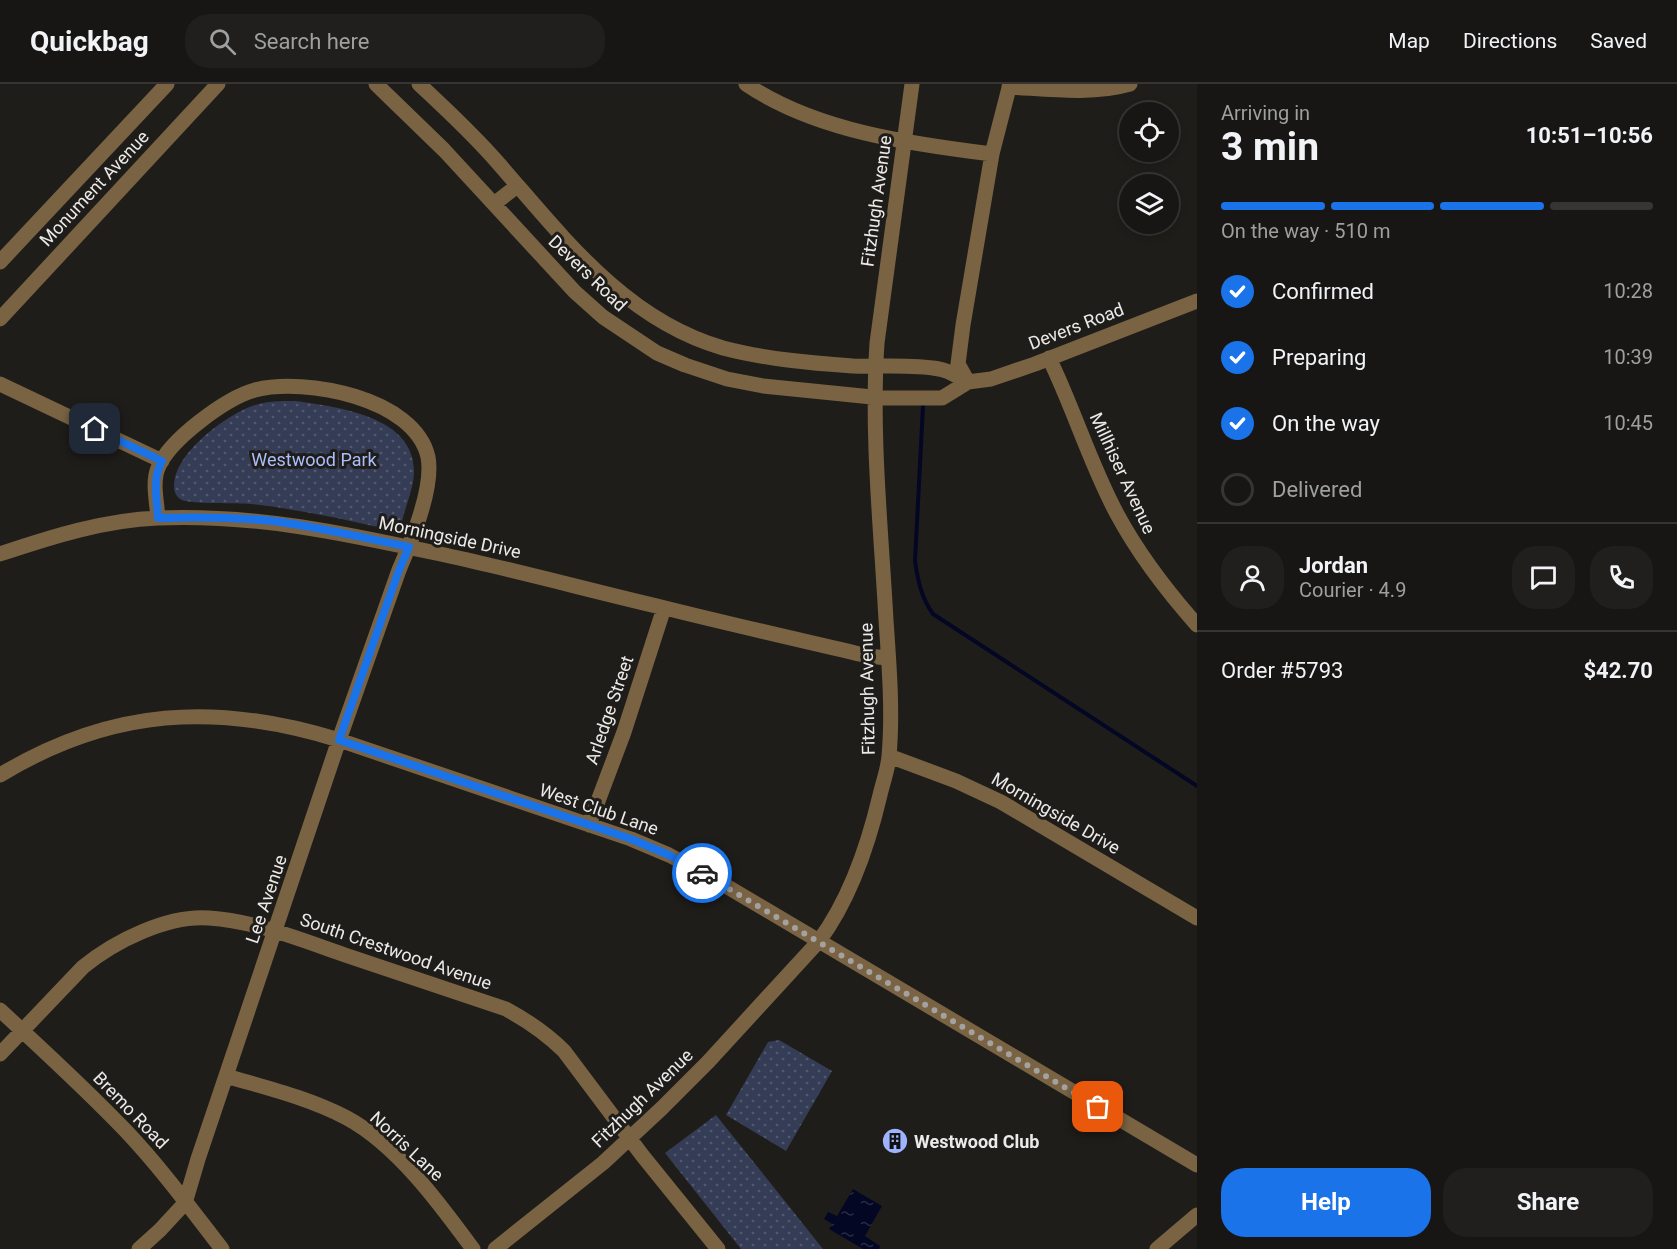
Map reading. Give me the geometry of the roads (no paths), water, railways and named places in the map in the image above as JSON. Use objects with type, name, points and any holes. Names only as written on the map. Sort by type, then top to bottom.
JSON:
[{"type":"street","name":"Monument Avenue","points":[[0,262],[167,84]]},
{"type":"street","name":"Monument Avenue","points":[[0,319],[218,84]]},
{"type":"street","name":"Devers Road","points":[[376,84],[444,150],[575,292],[615,326],[657,353],[727,379],[763,386],[875,397],[942,398],[968,382],[991,379],[1197,301]]},
{"type":"street","name":"Devers Road","points":[[419,84],[456,119],[596,273],[626,299],[672,328],[723,348],[760,356],[941,369],[968,382]]},
{"type":"street","points":[[746,84],[781,103],[830,123],[945,149],[992,154]]},
{"type":"street","name":"Fitzhugh Avenue","points":[[495,1249],[579,1183],[630,1138],[708,1062],[819,941],[835,919],[863,854],[889,756],[888,658],[876,450],[875,366],[912,84]]},
{"type":"street","points":[[968,382],[958,364],[963,325],[992,154],[1009,86],[1076,90],[1130,84]]},
{"type":"street","points":[[494,204],[518,186]]},
{"type":"street","name":"Millhiser Avenue","points":[[1049,358],[1115,511],[1131,540],[1150,569],[1197,625]]},
{"type":"street","points":[[0,384],[162,461],[157,471],[158,518]]},
{"type":"street","name":"Lee Avenue","points":[[139,1249],[185,1203],[339,740],[409,547],[429,480],[427,456],[419,436],[404,421],[383,407],[372,403],[339,393],[306,388],[274,387],[243,394],[208,414],[162,461]]},
{"type":"street","name":"Morningside Drive","points":[[0,554],[50,537],[105,525],[158,518],[214,517],[274,522],[343,533],[488,564],[868,656],[888,658]]},
{"type":"street","name":"Arledge Street","points":[[589,825],[624,732],[664,608]]},
{"type":"street","name":"West Club Lane","points":[[0,775],[27,759],[71,739],[109,727],[168,717],[195,716],[250,720],[302,728],[339,740],[589,825],[669,855],[1197,1165]]},
{"type":"street","name":"Morningside Drive","points":[[889,756],[956,781],[1001,802],[1197,918]]},
{"type":"street","name":"South Crestwood Avenue","points":[[0,1054],[95,957],[141,933],[163,924],[207,918],[274,932],[506,1009],[536,1026],[550,1036],[564,1051],[718,1249]]},
{"type":"street","name":"Bremo Road","points":[[0,1010],[92,1095],[127,1132],[170,1181],[222,1249]]},
{"type":"street","name":"Norris Lane","points":[[226,1076],[306,1101],[347,1118],[365,1130],[425,1186],[473,1249]]},
{"type":"street","points":[[1157,1249],[1197,1215]]},
{"type":"water","points":[[853,1189],[882,1206],[865,1236],[880,1246],[879,1249],[863,1249],[829,1229],[832,1224],[824,1219],[828,1212],[837,1216]]},
{"type":"waterway","points":[[923,406],[915,561],[921,589],[933,614],[1197,786]]},
{"type":"place","name":"Westwood Club","points":[[895,1141]]},
{"type":"park label","name":"Westwood Park","points":[[314,459]]}]
